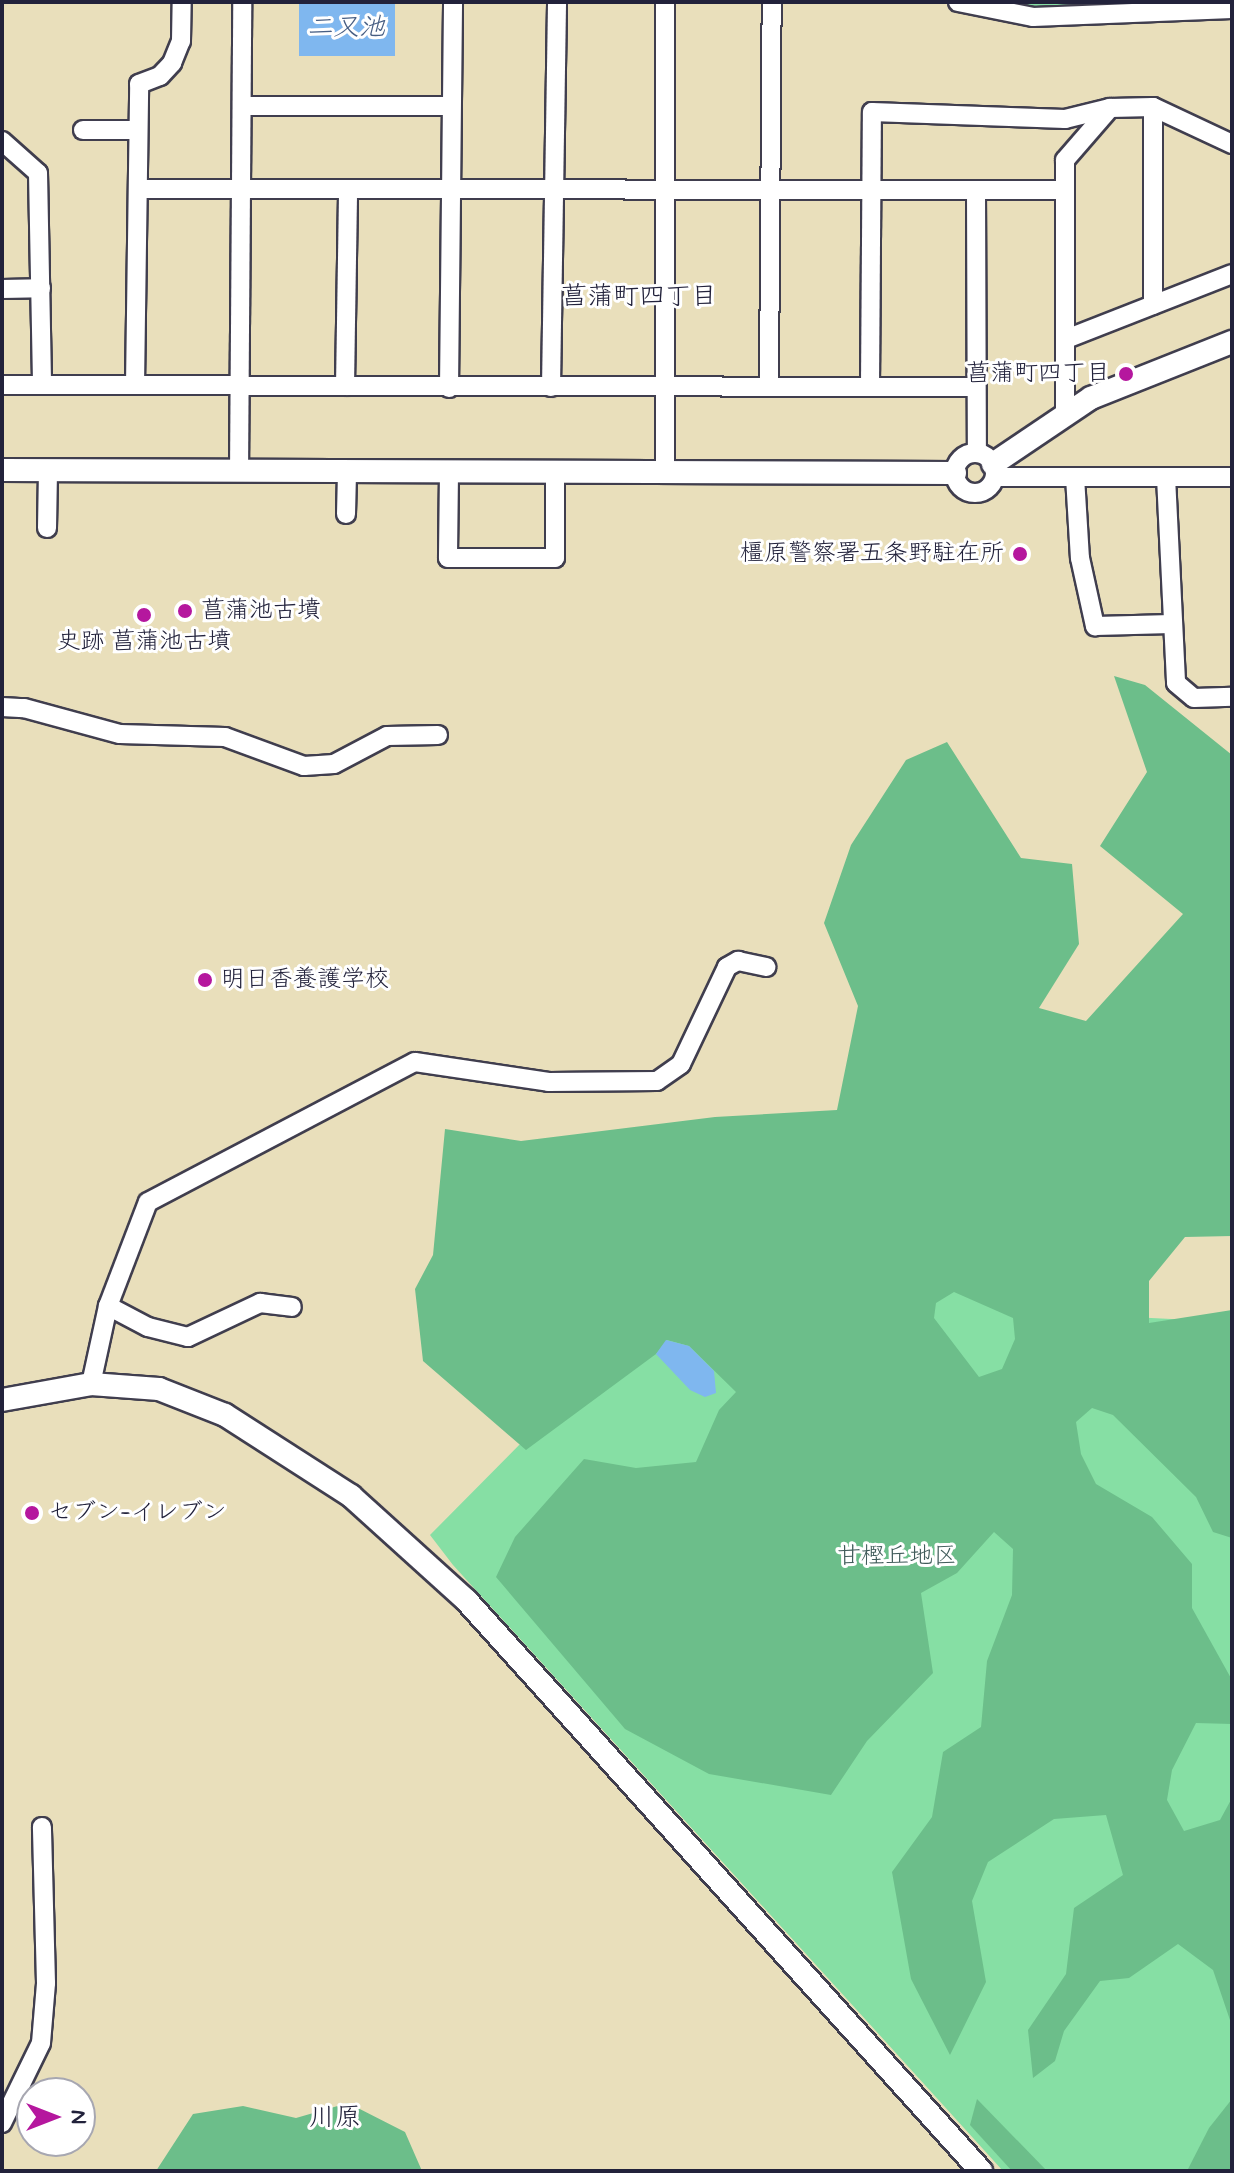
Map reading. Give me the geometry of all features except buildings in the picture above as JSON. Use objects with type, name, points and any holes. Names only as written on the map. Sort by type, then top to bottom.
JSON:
[{"type":"street","points":[[135,385],[139,84],[160,76],[172,63],[181,41],[182,2]]},
{"type":"street","points":[[239,472],[242,2]]},
{"type":"street","points":[[449,388],[453,2]]},
{"type":"street","points":[[551,387],[557,2]]},
{"type":"street","points":[[665,2],[665,474]]},
{"type":"street","points":[[769,386],[772,2]]},
{"type":"street","points":[[958,2],[1033,17],[1232,9]]},
{"type":"street","points":[[242,106],[451,106]]},
{"type":"street","points":[[1153,107],[1153,305]]},
{"type":"street","points":[[870,386],[872,112],[1065,119],[1110,108],[1153,107],[1198,133],[1232,144]]},
{"type":"street","points":[[1065,412],[1065,160],[1110,108]]},
{"type":"street","points":[[83,130],[138,130]]},
{"type":"street","points":[[2,141],[38,173],[42,385]]},
{"type":"street","points":[[138,189],[1064,190]]},
{"type":"street","points":[[345,386],[348,190]]},
{"type":"street","points":[[976,191],[976,387],[988,465],[983,492],[970,493],[959,485],[955,473],[959,461],[988,465],[1075,477],[1232,477]]},
{"type":"street","points":[[1066,339],[1232,274]]},
{"type":"street","points":[[2,289],[41,288]]},
{"type":"street","points":[[988,465],[1065,412],[1232,342]]},
{"type":"street","points":[[2,385],[976,387]]},
{"type":"street","points":[[2,470],[955,473]]},
{"type":"street","points":[[47,528],[48,471]]},
{"type":"street","points":[[346,514],[347,472]]},
{"type":"street","points":[[449,473],[448,558],[555,558],[555,473]]},
{"type":"street","points":[[1075,477],[1080,558],[1095,626],[1172,624]]},
{"type":"street","points":[[1166,477],[1176,683],[1194,698],[1232,697]]},
{"type":"street","points":[[2,707],[24,708],[120,734],[225,737],[304,766],[334,764],[387,736],[438,735]]},
{"type":"street","points":[[91,1384],[108,1306],[148,1202],[343,1097],[415,1062],[549,1082],[657,1081],[681,1064],[727,967],[738,961],[766,967]]},
{"type":"street","points":[[108,1306],[148,1327],[188,1337],[260,1303],[292,1307]]},
{"type":"street","points":[[2,1400],[91,1384],[159,1389],[225,1415],[337,1485],[401,1538],[466,1600],[981,2171]]},
{"type":"street","points":[[2,2123],[41,2043],[46,1983],[42,1827]]},
{"type":"green space","points":[[990,2],[1206,2],[1016,8]]},
{"type":"green space","name":"甘樫丘地区","points":[[1114,676],[1145,685],[1232,755],[1232,1236],[1185,1237],[1149,1281],[1149,1323],[1232,1310],[1232,1538],[1213,1532],[1196,1497],[1113,1415],[1092,1408],[1076,1422],[1081,1454],[1096,1484],[1152,1517],[1192,1564],[1192,1608],[1232,1680],[1232,1724],[1196,1723],[1172,1770],[1167,1800],[1184,1831],[1220,1820],[1232,1798],[1232,2026],[1213,1970],[1178,1944],[1129,1978],[1100,1981],[1064,2031],[1055,2061],[1033,2078],[1028,2030],[1066,1974],[1074,1908],[1123,1875],[1106,1815],[1054,1819],[988,1862],[972,1901],[986,1982],[950,2055],[911,1979],[892,1872],[932,1817],[943,1752],[981,1727],[987,1661],[1012,1595],[1013,1549],[994,1532],[957,1573],[921,1593],[933,1673],[867,1741],[831,1795],[709,1774],[625,1729],[496,1577],[515,1537],[584,1459],[636,1468],[696,1462],[719,1410],[736,1392],[689,1346],[667,1340],[656,1354],[526,1450],[423,1361],[415,1289],[433,1255],[445,1129],[521,1141],[715,1117],[837,1110],[858,1006],[824,923],[851,845],[906,760],[947,742],[1021,858],[1072,864],[1079,944],[1039,1008],[1086,1021],[1183,914],[1100,846],[1147,772]],"holes":[[[954,1292],[1013,1318],[1015,1339],[1002,1369],[979,1377],[934,1318],[936,1303]]]},
{"type":"green space","name":"甘樫丘地区","points":[[472,1169],[1131,1317],[1232,1322],[1232,2171],[1003,2171],[453,1565],[430,1535],[528,1436]]},
{"type":"green space","points":[[977,2099],[1047,2171],[1012,2171],[970,2125]]},
{"type":"green space","points":[[1232,2099],[1232,2171],[1187,2171],[1209,2128]]},
{"type":"green space","points":[[348,2103],[405,2132],[422,2171],[156,2171],[193,2114],[243,2106],[296,2118]]},
{"type":"water","name":"二又池","points":[[299,2],[395,2],[395,56],[299,56]]},
{"type":"water","points":[[666,1340],[689,1346],[714,1371],[716,1393],[705,1397],[690,1390],[656,1354]]},
{"type":"place","name":"菖蒲町四丁目","points":[[1126,374]]},
{"type":"place","name":"橿原警察署五条野駐在所","points":[[1020,554]]},
{"type":"place","name":"菖蒲池古墳","points":[[185,611]]},
{"type":"place","name":"史跡 菖蒲池古墳","points":[[144,615]]},
{"type":"place","name":"明日香養護学校","points":[[205,980]]},
{"type":"place","name":"セブン-イレブン","points":[[32,1513]]},
{"type":"district","name":"菖蒲町四丁目","points":[[639,298]]},
{"type":"district","name":"川原","points":[[335,2119]]}]
